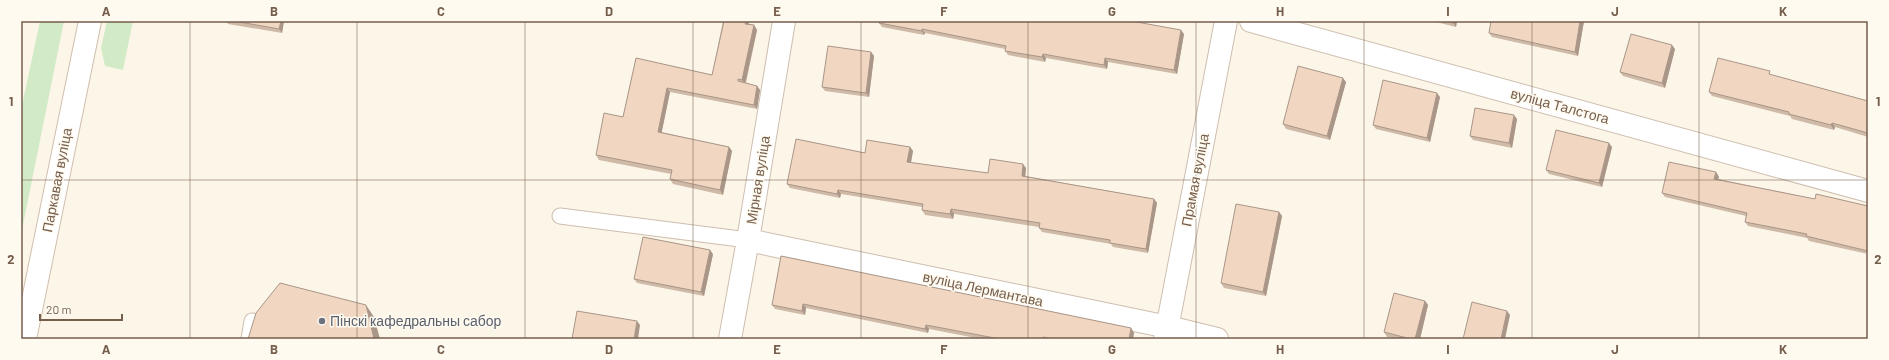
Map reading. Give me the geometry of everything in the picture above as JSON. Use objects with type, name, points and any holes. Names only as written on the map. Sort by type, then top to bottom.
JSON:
[{"type":"street","name":"Паркавая вуліца","points":[[25,339],[90,21]]},
{"type":"street","name":"Мірная вуліца","points":[[730,339],[784,21]]},
{"type":"street","name":"Прамая вуліца","points":[[1167,333],[1226,21]]},
{"type":"street","name":"вуліца Талстога","points":[[1251,21],[1868,191]]},
{"type":"street","name":"вуліца Лермантава","points":[[748,240],[1167,333],[1217,339]]},
{"type":"lane","points":[[560,216],[748,240]]},
{"type":"lane","points":[[249,339],[252,321]]},
{"type":"green space","points":[[40,21],[64,21],[21,235],[21,110]]},
{"type":"green space","points":[[107,21],[133,21],[123,70],[105,66],[101,48]]},
{"type":"building","points":[[234,21],[281,21],[279,29]]},
{"type":"building","points":[[724,21],[746,21],[745,24],[754,25],[742,80],[738,79],[738,81],[757,86],[754,105],[667,88],[658,132],[729,147],[720,190],[670,179],[672,170],[596,155],[604,113],[623,117],[636,58],[712,75]]},
{"type":"building","points":[[879,21],[1131,21],[1181,30],[1174,70],[1105,58],[1104,65],[1043,54],[1042,57],[1005,51],[1006,46],[922,29],[922,31],[879,23]]},
{"type":"building","points":[[1491,21],[1580,21],[1575,52],[1489,33]]},
{"type":"building","points":[[1631,34],[1672,45],[1662,83],[1620,72]]},
{"type":"building","points":[[828,46],[871,52],[866,93],[822,87]]},
{"type":"building","points":[[1718,58],[1770,71],[1769,74],[1868,101],[1868,133],[1832,123],[1831,125],[1789,114],[1789,112],[1709,92]]},
{"type":"building","points":[[1298,66],[1343,78],[1327,136],[1283,124]]},
{"type":"building","points":[[1383,80],[1437,93],[1427,138],[1373,125]]},
{"type":"building","points":[[1475,108],[1514,115],[1509,143],[1470,136]]},
{"type":"building","points":[[1556,130],[1609,143],[1599,183],[1546,170]]},
{"type":"building","points":[[796,139],[865,153],[867,140],[910,147],[907,162],[988,173],[990,159],[1023,164],[1022,176],[1154,199],[1146,249],[1110,243],[1110,240],[1039,228],[1040,223],[951,209],[950,214],[922,210],[923,204],[838,190],[837,194],[787,184]]},
{"type":"building","points":[[1669,162],[1716,172],[1714,179],[1815,199],[1816,194],[1868,206],[1868,251],[1806,236],[1807,234],[1745,222],[1747,213],[1662,193]]},
{"type":"building","points":[[1236,204],[1279,212],[1263,292],[1221,283]]},
{"type":"building","points":[[643,237],[710,250],[701,292],[634,279]]},
{"type":"building","points":[[781,256],[1131,328],[1129,339],[1053,339],[1043,337],[1043,339],[1000,339],[926,325],[925,329],[803,304],[802,311],[772,305]]},
{"type":"building","name":"Пінскі кафедральны сабор","points":[[280,283],[366,305],[374,339],[248,339],[256,313]]},
{"type":"building","points":[[1394,293],[1425,301],[1415,339],[1384,332]]},
{"type":"building","points":[[1472,302],[1507,311],[1501,339],[1463,339]]},
{"type":"building","points":[[577,311],[637,321],[634,339],[572,339]]},
{"type":"place","name":"Пінскі кафедральны сабор","points":[[322,321]]}]
